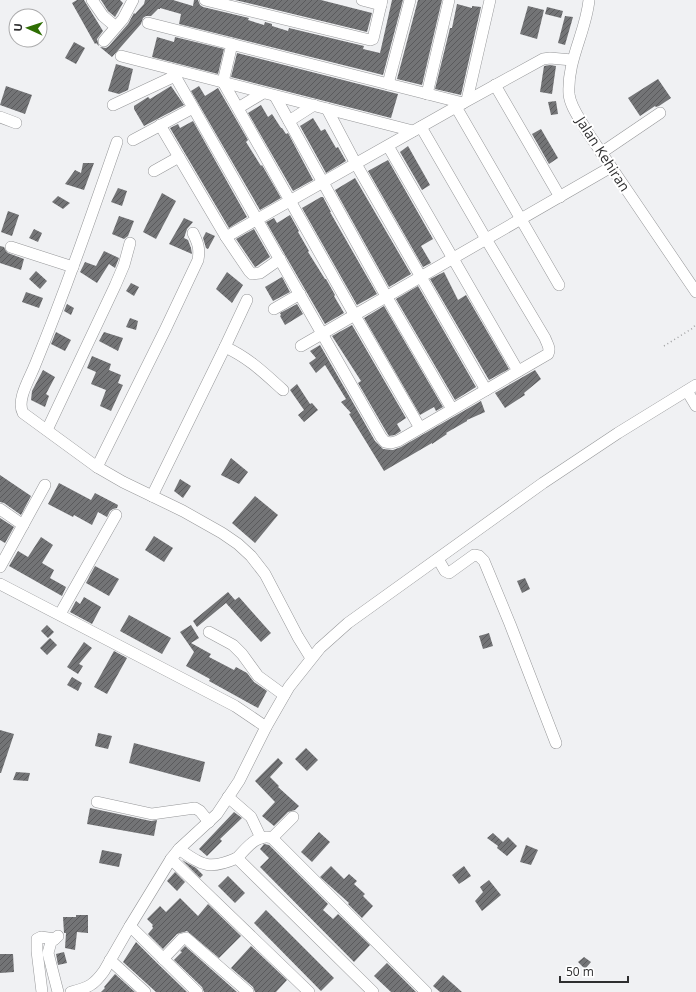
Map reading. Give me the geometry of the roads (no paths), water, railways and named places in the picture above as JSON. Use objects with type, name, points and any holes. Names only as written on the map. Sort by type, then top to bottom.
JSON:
[{"type":"street","points":[[104,41],[129,10],[133,0]]},
{"type":"street","points":[[205,0],[370,40],[373,39],[375,34],[382,2],[362,0]]},
{"type":"street","points":[[388,84],[410,0]]},
{"type":"street","points":[[427,94],[449,0]]},
{"type":"street","points":[[490,0],[462,103],[521,219],[559,285]]},
{"type":"street","name":"Jalan Kehiran","points":[[589,0],[587,16],[572,60],[569,95],[575,110],[601,152],[696,292]]},
{"type":"street","points":[[93,1],[103,16],[116,28]]},
{"type":"street","points":[[148,23],[462,103]]},
{"type":"street","points":[[232,44],[223,82],[420,428]]},
{"type":"street","points":[[122,56],[173,72],[223,82],[327,109],[417,129],[486,239],[549,347],[548,354],[398,441],[391,443],[385,442],[173,72]]},
{"type":"street","points":[[226,237],[462,103],[543,60],[550,58],[572,60]]},
{"type":"street","points":[[113,105],[173,72]]},
{"type":"street","points":[[495,85],[560,197]]},
{"type":"street","points":[[238,108],[263,92]]},
{"type":"street","points":[[275,96],[322,183],[452,409]]},
{"type":"street","points":[[289,121],[314,105]]},
{"type":"street","points":[[133,140],[193,108]]},
{"type":"street","points":[[327,109],[356,164],[486,390]]},
{"type":"street","points":[[601,152],[660,113]]},
{"type":"street","points":[[0,118],[16,123]]},
{"type":"street","points":[[160,126],[226,237],[249,271],[252,274],[260,273],[280,259]]},
{"type":"street","points":[[117,142],[73,267],[21,402],[21,409],[23,413],[97,467],[222,533],[238,544],[251,556],[265,574],[295,632],[311,658]]},
{"type":"street","points":[[388,146],[518,371]]},
{"type":"street","points":[[154,171],[179,157]]},
{"type":"street","points":[[301,346],[354,314],[611,167]]},
{"type":"street","points":[[97,467],[166,330],[198,260],[200,252],[199,244],[193,233]]},
{"type":"street","points":[[46,430],[115,286],[124,265],[130,243]]},
{"type":"street","points":[[11,247],[73,267]]},
{"type":"street","points":[[274,309],[300,294]]},
{"type":"street","points":[[152,496],[226,347],[247,300]]},
{"type":"street","points":[[226,347],[241,354],[283,390]]},
{"type":"street","points":[[72,992],[84,989],[93,989],[96,981],[104,971],[171,859],[204,817],[217,814],[228,798],[242,775],[261,724],[279,691],[299,674],[311,658],[332,637],[476,530],[618,433],[691,388],[696,406]]},
{"type":"street","points":[[0,567],[44,485]]},
{"type":"street","points":[[0,509],[22,525]]},
{"type":"street","points":[[60,614],[116,515]]},
{"type":"street","points":[[438,559],[446,571],[449,572],[474,555],[479,556],[484,561],[556,743]]},
{"type":"street","points":[[1,587],[60,614],[235,706],[261,724]]},
{"type":"street","points":[[209,632],[233,645],[242,654],[258,676],[279,691]]},
{"type":"street","points":[[228,798],[242,808],[251,817],[266,838],[426,992]]},
{"type":"street","points":[[97,802],[152,814],[195,808],[204,817]]},
{"type":"street","points":[[179,849],[199,862],[209,866],[227,863],[237,858],[256,840],[266,838],[293,817]]},
{"type":"street","points":[[237,858],[373,992]]},
{"type":"street","points":[[171,859],[309,992]]},
{"type":"street","points":[[130,926],[197,992]]},
{"type":"street","points":[[42,992],[37,951],[38,939],[41,937],[57,936],[51,942],[48,953],[58,992]]},
{"type":"street","points":[[163,960],[182,939],[186,938],[248,992]]},
{"type":"street","points":[[110,960],[145,992]]}]
